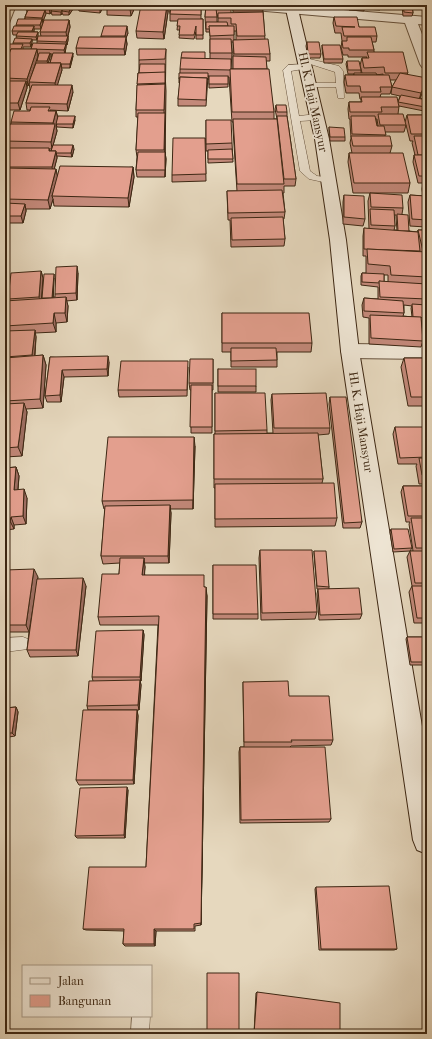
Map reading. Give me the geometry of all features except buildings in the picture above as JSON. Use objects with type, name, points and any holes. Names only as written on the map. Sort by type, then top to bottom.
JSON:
[{"type":"street","points":[[5,53],[22,5]]},
{"type":"street","points":[[242,5],[291,7],[427,20]]},
{"type":"street","name":"Hl. K. Haji Mansyur","points":[[291,7],[317,117],[338,240],[350,351],[427,840]]},
{"type":"street","points":[[410,19],[427,64]]},
{"type":"street","points":[[350,351],[427,352]]},
{"type":"lane","points":[[328,180],[312,178],[308,176],[305,171],[287,70],[291,67],[307,70],[340,85]]},
{"type":"lane","points":[[307,70],[336,68],[338,71],[341,96]]},
{"type":"lane","points":[[296,119],[317,117]]},
{"type":"lane","points":[[5,645],[23,644]]},
{"type":"lane","points":[[140,1034],[141,1017]]}]
